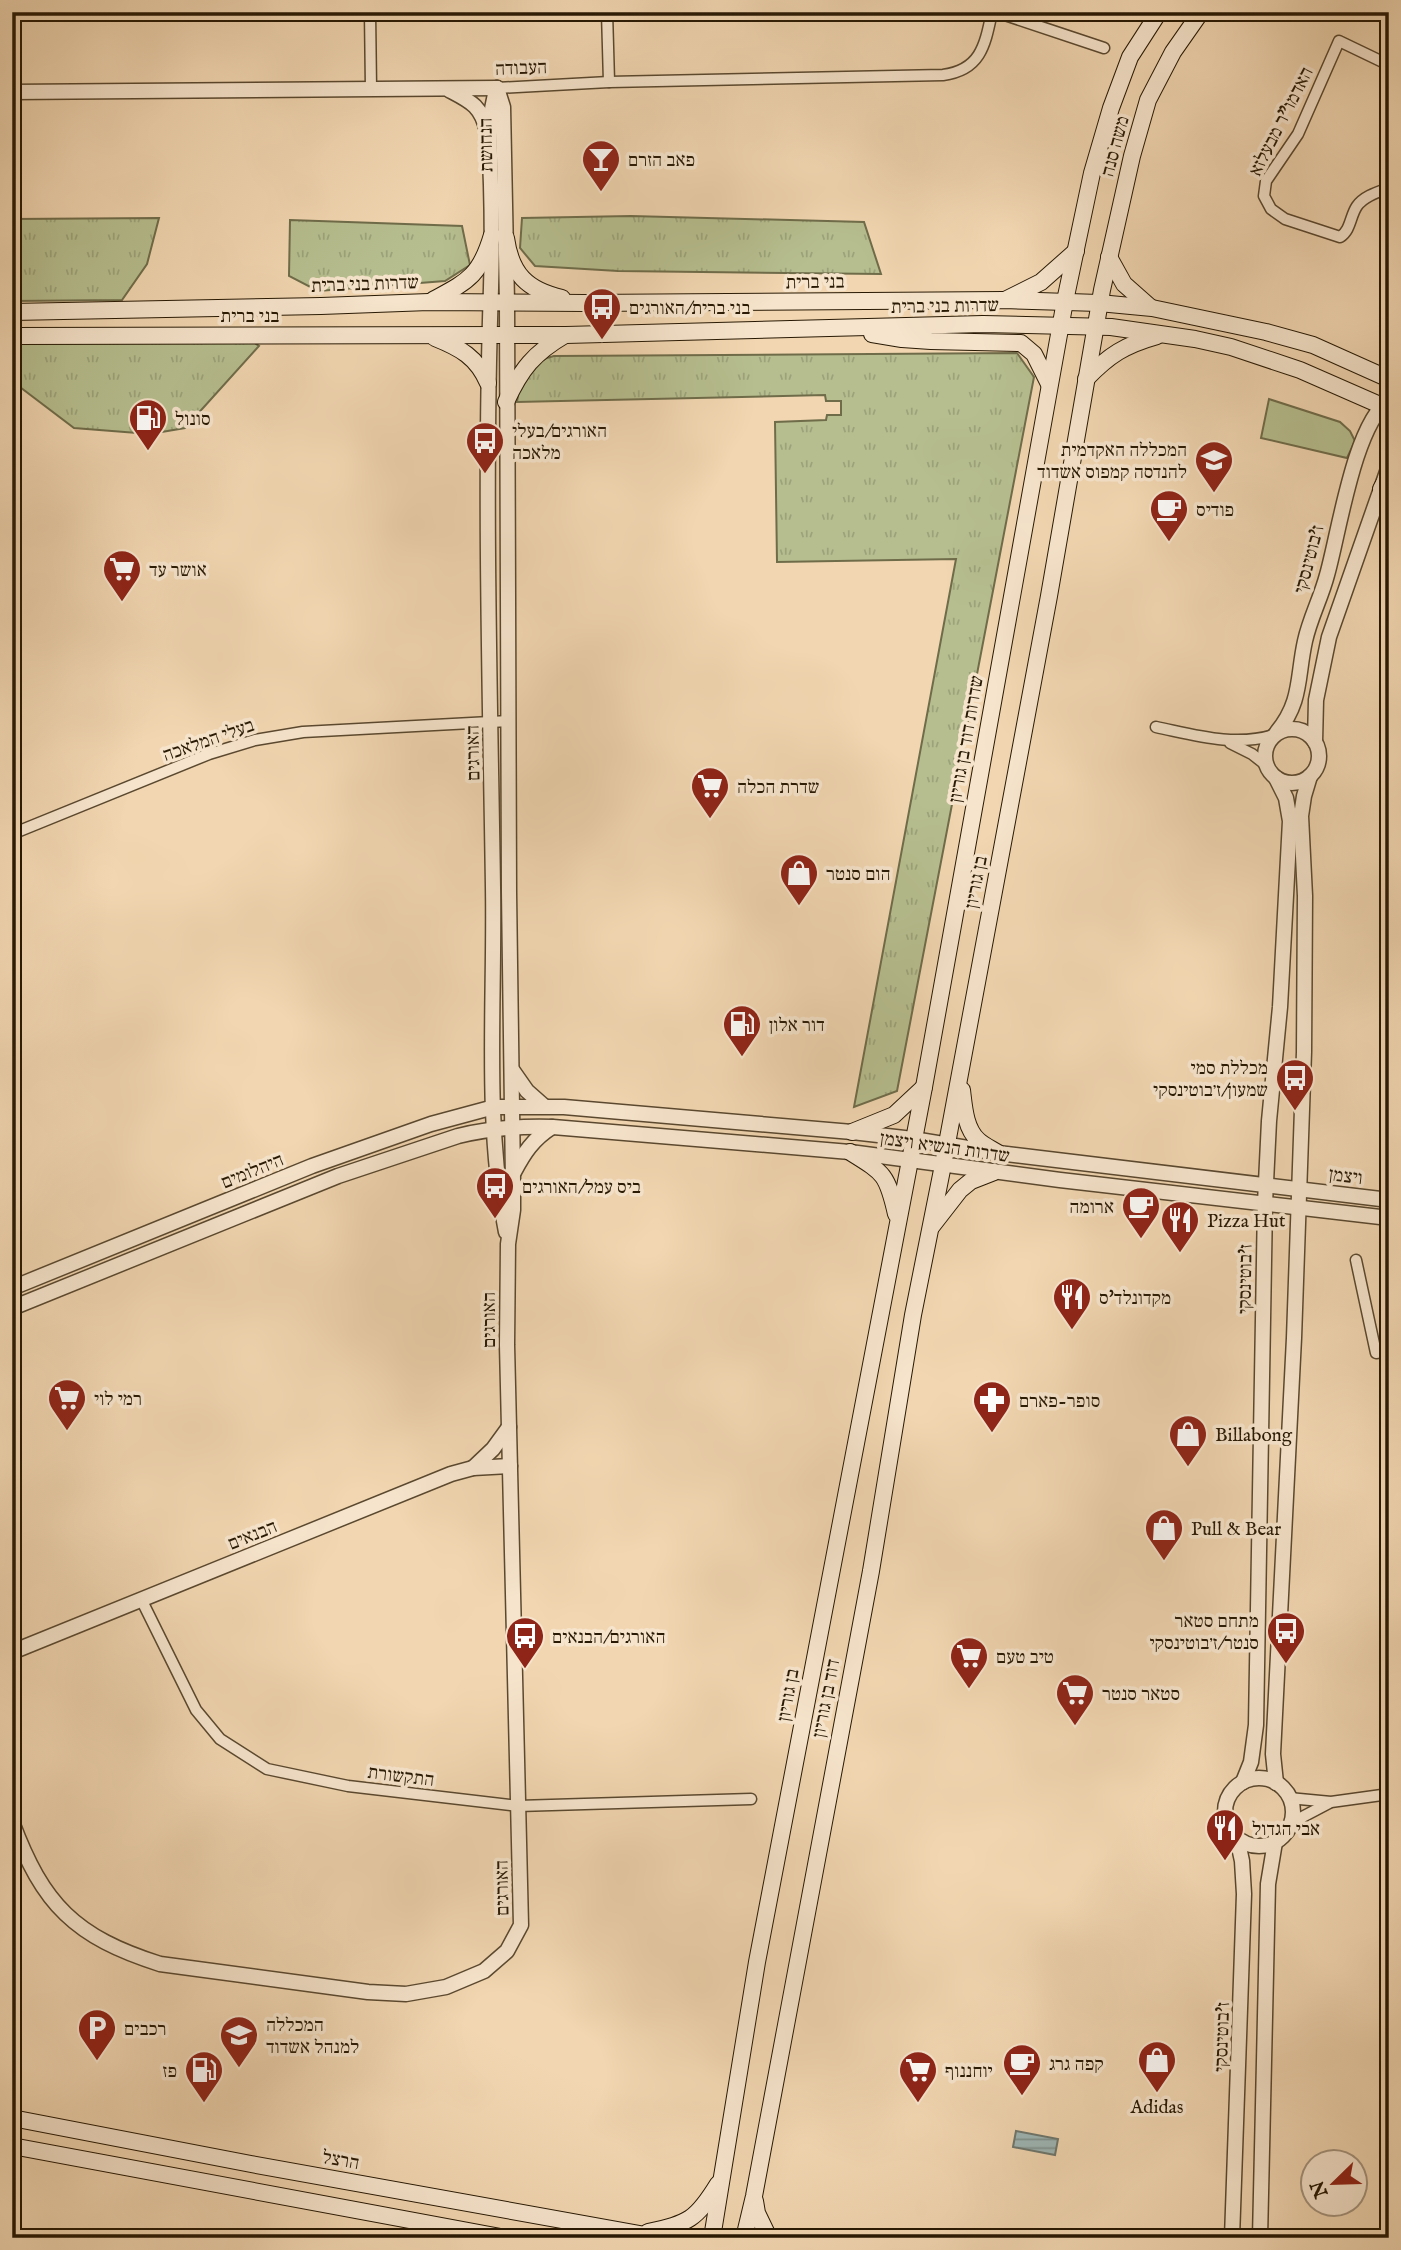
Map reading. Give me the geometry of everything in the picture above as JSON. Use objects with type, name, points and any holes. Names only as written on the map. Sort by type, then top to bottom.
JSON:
[{"type":"main road","name":"משה סנה","points":[[1065,301],[1092,173],[1111,108],[1130,57],[1159,12]]},
{"type":"main road","name":"משה סנה","points":[[1095,327],[1132,156],[1148,100],[1173,52],[1201,12]]},
{"type":"main road","points":[[429,302],[475,274],[499,237],[513,266],[525,281],[542,292],[584,303]]},
{"type":"main road","points":[[1004,300],[1041,282],[1076,251]]},
{"type":"main road","points":[[1109,257],[1124,284],[1152,308]]},
{"type":"main road","name":"שדרות בני ברית","points":[[1004,300],[1100,303]]},
{"type":"main road","name":"בני ברית","points":[[584,303],[1004,300]]},
{"type":"main road","name":"שדרות דוד בן גוריון","points":[[909,1160],[1065,301]]},
{"type":"main road","name":"שדרות בני ברית","points":[[12,312],[429,302],[584,303]]},
{"type":"main road","points":[[1100,303],[1152,308],[1228,323],[1313,345],[1389,379]]},
{"type":"main road","name":"שדרות בני ברית","points":[[489,335],[937,325],[1095,327],[1165,334],[1231,346],[1386,405]]},
{"type":"main road","points":[[1086,379],[1095,327]]},
{"type":"main road","points":[[851,329],[902,339],[1021,343],[1034,354],[1049,384]]},
{"type":"main road","points":[[1086,379],[1122,349],[1165,334]]},
{"type":"main road","points":[[426,335],[466,353],[479,365],[488,383]]},
{"type":"main road","name":"בני ברית","points":[[12,336],[489,335]]},
{"type":"main road","points":[[506,402],[517,378],[529,361],[566,335]]},
{"type":"main road","name":"בן גוריון","points":[[961,1071],[1030,701],[1086,379]]},
{"type":"main road","points":[[943,1165],[961,1071]]},
{"type":"main road","points":[[961,1071],[964,1112],[970,1127],[977,1140],[999,1153]]},
{"type":"main road","points":[[852,1132],[894,1115],[924,1087]]},
{"type":"main road","points":[[850,1152],[879,1170],[886,1178],[897,1221]]},
{"type":"main road","name":"בן גוריון","points":[[712,2238],[757,1962],[909,1160]]},
{"type":"main road","name":"דוד בן גוריון","points":[[744,2238],[870,1571],[929,1230],[943,1165]]},
{"type":"main road","points":[[929,1230],[960,1190],[971,1181],[994,1172]]},
{"type":"main road","name":"הרצל","points":[[12,2118],[662,2238]]},
{"type":"main road","points":[[12,2146],[506,2238]]},
{"type":"main road","points":[[642,2234],[673,2227],[695,2216],[706,2204],[723,2176]]},
{"type":"main road","points":[[754,2196],[757,2213],[769,2238]]},
{"type":"street","points":[[370,12],[371,89]]},
{"type":"street","points":[[607,12],[609,82]]},
{"type":"street","points":[[994,12],[1104,48]]},
{"type":"street","name":"העבודה","points":[[12,92],[497,88],[609,82],[955,74],[975,61],[982,50],[994,12]]},
{"type":"street","name":"האדמו\"ר מבעלזא","points":[[1389,65],[1339,41],[1298,134],[1266,181],[1264,196],[1271,209],[1285,219],[1340,237],[1346,233],[1357,205],[1369,196],[1389,188]]},
{"type":"street","points":[[444,88],[476,106],[484,118],[490,152]]},
{"type":"street","name":"הנחושת","points":[[497,88],[491,104],[490,152],[507,302],[507,335]]},
{"type":"street","name":"הנחושת","points":[[490,302],[499,237],[503,107],[497,88]]},
{"type":"street","name":"האורגים","points":[[490,302],[488,383],[494,1128],[500,1202],[508,1244]]},
{"type":"street","name":"האורגים","points":[[12,1822],[35,1874],[55,1905],[77,1925],[102,1942],[130,1955],[160,1964],[368,1992],[406,1994],[446,1987],[484,1971],[507,1951],[521,1925],[507,1345],[508,1244],[513,1210],[513,1071],[509,892],[507,335]]},
{"type":"street","name":"ז'בוטינסקי","points":[[1276,733],[1292,712],[1311,616],[1327,577],[1340,512],[1368,427],[1386,405]]},
{"type":"street","points":[[1224,740],[1241,747],[1266,765],[1282,782],[1300,782],[1310,776],[1317,767],[1319,760],[1315,742],[1316,700],[1321,668],[1329,637],[1389,466]]},
{"type":"street","name":"בעלי המלאכה","points":[[12,834],[209,754],[255,740],[303,732],[509,721]]},
{"type":"street","points":[[1156,727],[1224,740],[1254,740],[1289,728],[1301,730],[1315,742]]},
{"type":"street","points":[[1266,765],[1265,748],[1276,733]]},
{"type":"street","points":[[1276,1783],[1273,1754],[1300,1189],[1305,916],[1301,829],[1302,805],[1310,776]]},
{"type":"street","name":"ז'בוטינסקי","points":[[1243,1782],[1251,1762],[1256,1726],[1265,1203],[1269,1121],[1280,1007],[1290,821],[1286,798],[1276,778]]},
{"type":"street","points":[[513,1071],[527,1091],[544,1106]]},
{"type":"street","name":"היהלומים","points":[[12,1288],[324,1161],[441,1120],[494,1107],[512,1106]]},
{"type":"street","name":"שדרות הנשיא ויצמן","points":[[512,1106],[544,1106],[852,1132],[999,1153],[1300,1189]]},
{"type":"street","points":[[513,1173],[530,1144],[552,1127]]},
{"type":"street","name":"שדרות הנשיא ויצמן","points":[[494,1128],[552,1127],[850,1152],[994,1172],[1389,1218]]},
{"type":"street","name":"היהלומים","points":[[12,1308],[338,1176],[458,1136],[494,1128]]},
{"type":"street","name":"ויצמן","points":[[1300,1189],[1389,1200]]},
{"type":"street","points":[[1356,1260],[1376,1353],[1389,1351]]},
{"type":"street","points":[[473,1468],[509,1427]]},
{"type":"street","name":"הבנאים","points":[[12,1652],[451,1474],[473,1468],[510,1466]]},
{"type":"street","name":"התקשורת","points":[[141,1600],[196,1710],[220,1740],[267,1769],[348,1786],[518,1806],[751,1799]]},
{"type":"street","points":[[1258,1779],[1276,1783],[1289,1798],[1292,1813],[1286,1832],[1275,1842],[1255,1846],[1237,1838],[1227,1824],[1226,1807],[1230,1794],[1243,1782],[1258,1779]]},
{"type":"street","points":[[1289,1798],[1331,1802],[1389,1794]]},
{"type":"street","points":[[1291,1823],[1331,1802]]},
{"type":"street","name":"ז'בוטינסקי","points":[[1233,2238],[1244,1894],[1242,1861],[1237,1838]]},
{"type":"street","points":[[1260,2238],[1268,1884],[1275,1842]]},
{"type":"green space","points":[[631,216],[864,222],[881,274],[618,271],[535,266],[520,248],[522,218]]},
{"type":"green space","points":[[159,218],[147,264],[122,300],[12,301],[12,219]]},
{"type":"green space","points":[[290,220],[462,226],[470,265],[445,281],[318,291],[289,276]]},
{"type":"green space","points":[[12,336],[245,336],[259,346],[185,428],[150,434],[74,428],[12,381]]},
{"type":"green space","points":[[1017,353],[1034,377],[897,1091],[854,1107],[956,559],[777,562],[775,422],[826,420],[827,415],[841,415],[841,401],[826,401],[825,395],[517,402],[518,394],[533,367],[554,356]]},
{"type":"green space","points":[[1269,399],[1340,422],[1350,431],[1355,441],[1347,458],[1261,438]]},
{"type":"water","points":[[1016,2131],[1058,2139],[1055,2155],[1013,2147]]},
{"type":"place","name":"פאב הזרם","points":[[601,193]]},
{"type":"place","name":"בני ברית/האורגים","points":[[602,341]]},
{"type":"place","name":"סונול","points":[[148,452]]},
{"type":"place","name":"האורגים/בעלי מלאכה","points":[[485,475]]},
{"type":"place","name":"המכללה האקדמית להנדסה קמפוס אשדוד","points":[[1214,494]]},
{"type":"place","name":"פודיס","points":[[1169,543]]},
{"type":"place","name":"אושר עד","points":[[122,603]]},
{"type":"place","name":"שדרת הכלה","points":[[710,820]]},
{"type":"place","name":"הום סנטר","points":[[799,907]]},
{"type":"place","name":"דור אלון","points":[[742,1058]]},
{"type":"place","name":"מכללת סמי שמעון/ז׳בוטינסקי","points":[[1295,1112]]},
{"type":"place","name":"ביס עמל/האורגים","points":[[495,1220]]},
{"type":"place","name":"ארומה","points":[[1141,1240]]},
{"type":"place","name":"Pizza Hut","points":[[1180,1254]]},
{"type":"place","name":"מקדונלד'ס","points":[[1072,1331]]},
{"type":"place","name":"רמי לוי","points":[[67,1432]]},
{"type":"place","name":"סופר-פארם","points":[[992,1434]]},
{"type":"place","name":"Billabong","points":[[1188,1468]]},
{"type":"place","name":"Pull & Bear","points":[[1164,1562]]},
{"type":"place","name":"מתחם סטאר סנטר/ז׳בוטינסקי","points":[[1286,1665]]},
{"type":"place","name":"האורגים/הבנאים","points":[[525,1670]]},
{"type":"place","name":"טיב טעם","points":[[969,1690]]},
{"type":"place","name":"סטאר סנטר","points":[[1075,1727]]},
{"type":"place","name":"אבי הגדול","points":[[1225,1862]]},
{"type":"place","name":"רכבים","points":[[97,2062]]},
{"type":"place","name":"המכללה למנהל אשדוד","points":[[239,2069]]},
{"type":"place","name":"Adidas","points":[[1157,2094]]},
{"type":"place","name":"קפה גרג","points":[[1022,2097]]},
{"type":"place","name":"פז","points":[[204,2104]]},
{"type":"place","name":"יוחננוף","points":[[918,2104]]}]
